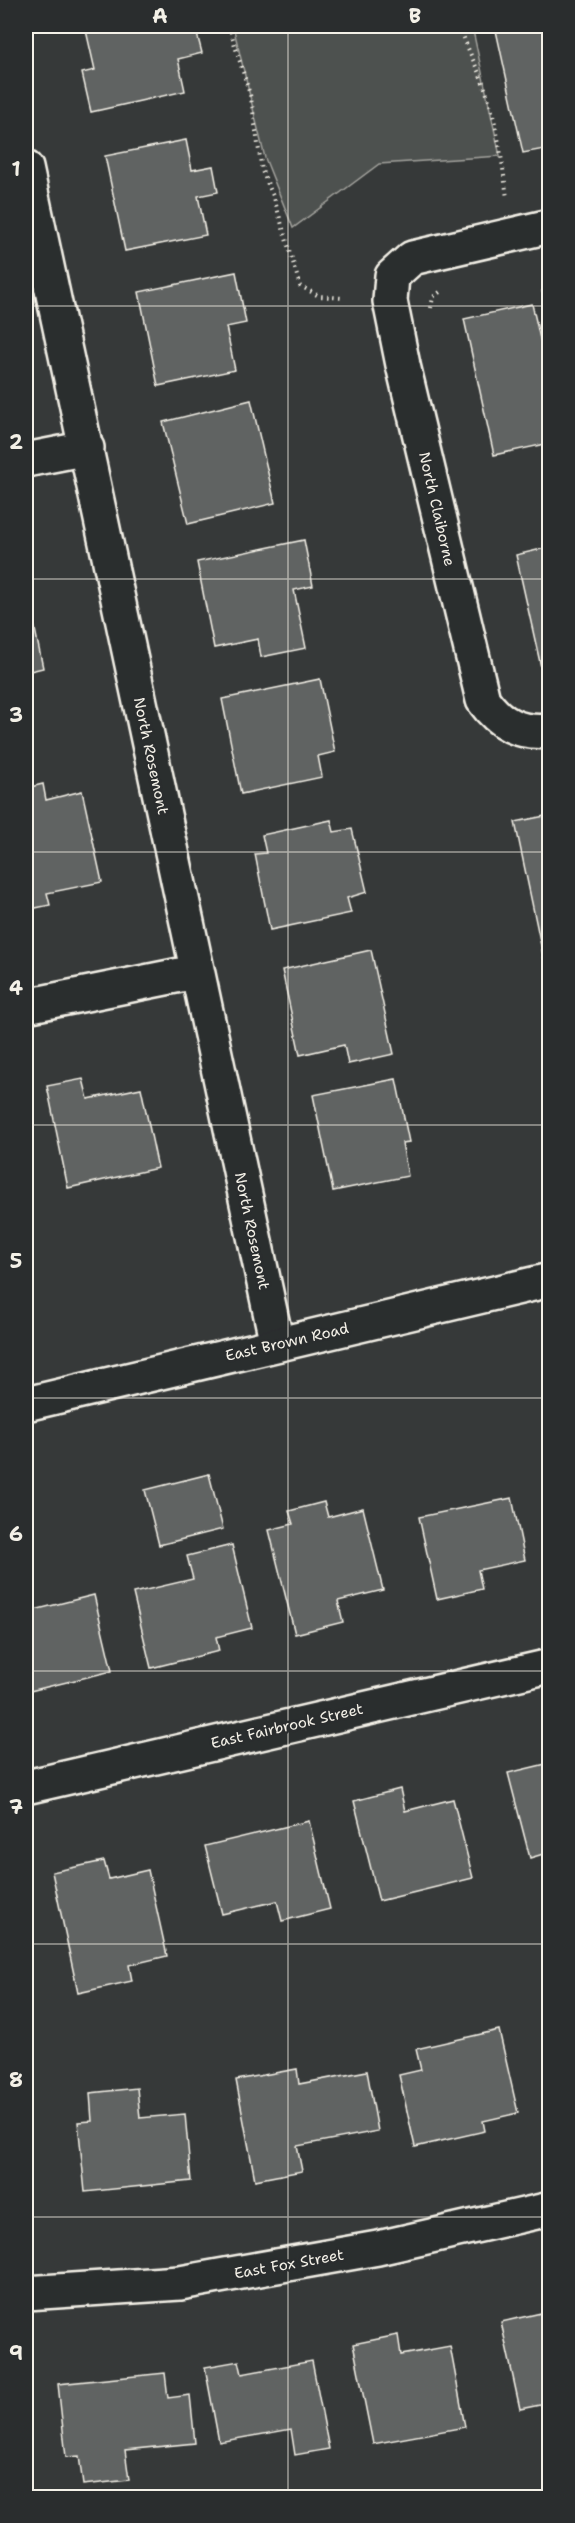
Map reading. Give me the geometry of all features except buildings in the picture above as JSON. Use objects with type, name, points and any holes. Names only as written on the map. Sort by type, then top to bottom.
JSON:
[{"type":"street","name":"North Rosemont","points":[[26,168],[87,448],[195,972],[277,1344]]},
{"type":"street","name":"North Claiborne","points":[[549,226],[412,258],[392,276],[390,301],[403,365],[483,699],[495,717],[514,727],[549,731]]},
{"type":"street","points":[[26,460],[87,448]]},
{"type":"street","points":[[26,1006],[195,972]]},
{"type":"street","name":"East Brown Road","points":[[26,1404],[549,1280]]},
{"type":"street","name":"East Fairbrook Street","points":[[26,1787],[549,1666]]},
{"type":"street","name":"East Fox Street","points":[[26,2293],[180,2283],[378,2248],[549,2209]]},
{"type":"path","points":[[229,26],[250,98],[262,171],[274,198],[300,286],[319,296],[343,298]]},
{"type":"path","points":[[460,26],[466,50],[481,78],[490,107],[507,201]]},
{"type":"path","points":[[430,313],[433,297],[442,290]]},
{"type":"shaded area","points":[[233,26],[472,26],[500,156],[379,164],[293,228],[265,158]]}]
